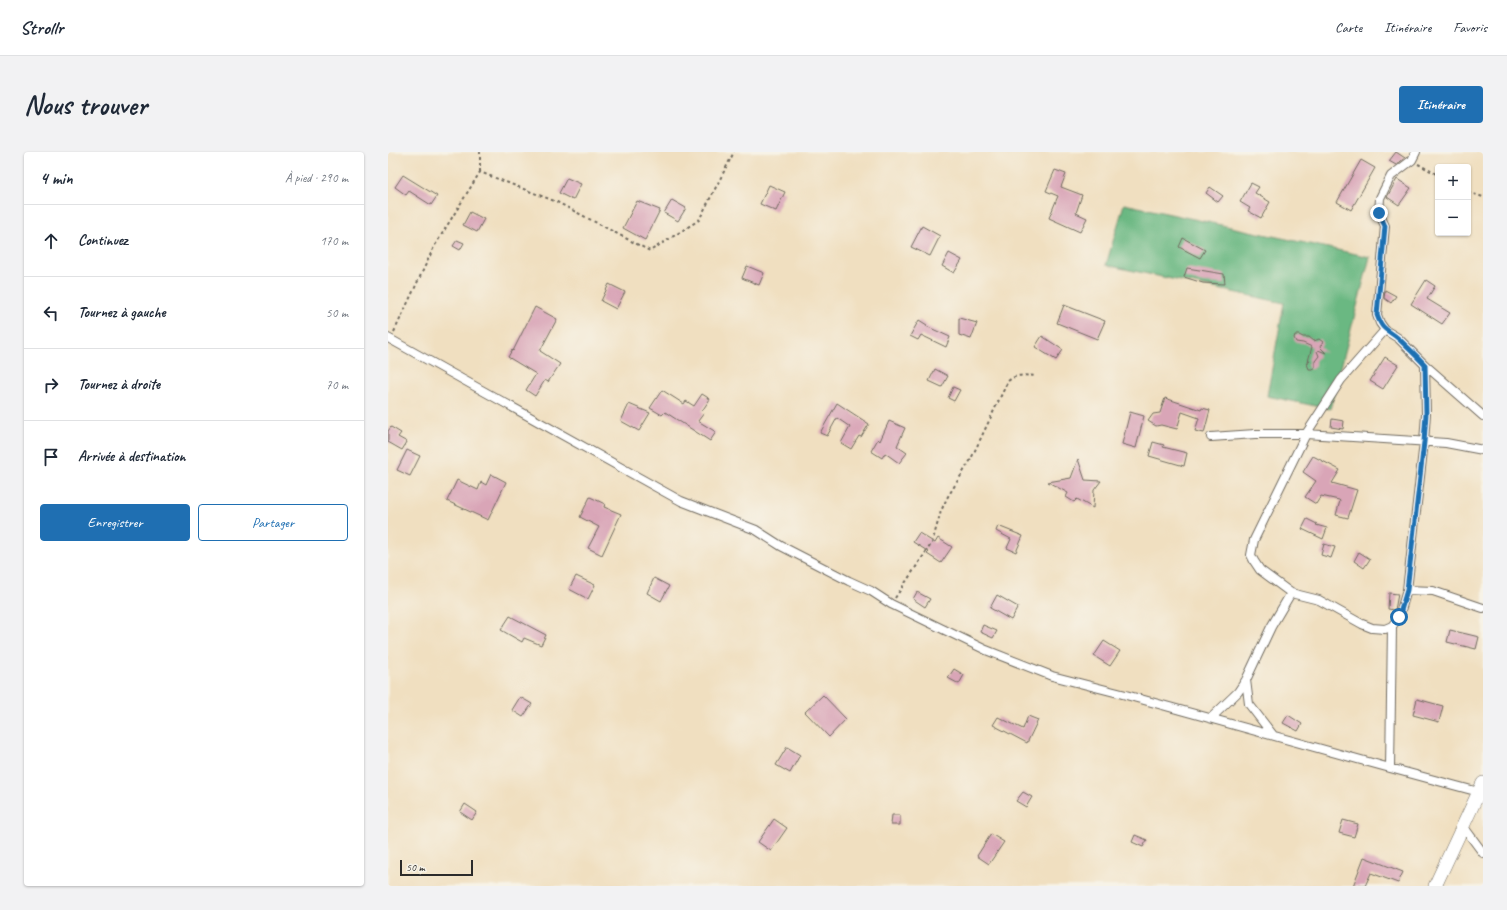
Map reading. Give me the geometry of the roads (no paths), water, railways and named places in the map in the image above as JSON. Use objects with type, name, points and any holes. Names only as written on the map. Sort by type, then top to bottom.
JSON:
[{"type":"main road","points":[[1435,886],[1481,787]]},
{"type":"street","points":[[1416,152],[1412,160],[1391,176],[1380,198],[1379,213],[1385,226],[1377,315],[1385,330],[1398,338],[1425,365],[1483,416]]},
{"type":"street","points":[[1385,330],[1341,380],[1306,434],[1254,540],[1252,547],[1252,555],[1260,570],[1291,593],[1319,600],[1372,628],[1385,629],[1392,626],[1399,617],[1407,590],[1424,442],[1426,414],[1425,365]]},
{"type":"street","points":[[389,339],[681,501],[756,530],[788,549],[871,591],[891,604],[986,650],[1052,676],[1212,718],[1390,768],[1481,787]]},
{"type":"street","points":[[1211,437],[1255,434],[1306,434],[1446,443],[1483,450]]},
{"type":"street","points":[[1407,590],[1433,591],[1483,608]]},
{"type":"street","points":[[1212,718],[1238,692],[1246,680],[1271,628],[1291,593]]},
{"type":"street","points":[[1390,768],[1392,626]]},
{"type":"street","points":[[1246,680],[1249,704],[1273,735]]},
{"type":"street","points":[[1463,826],[1483,853]]}]
